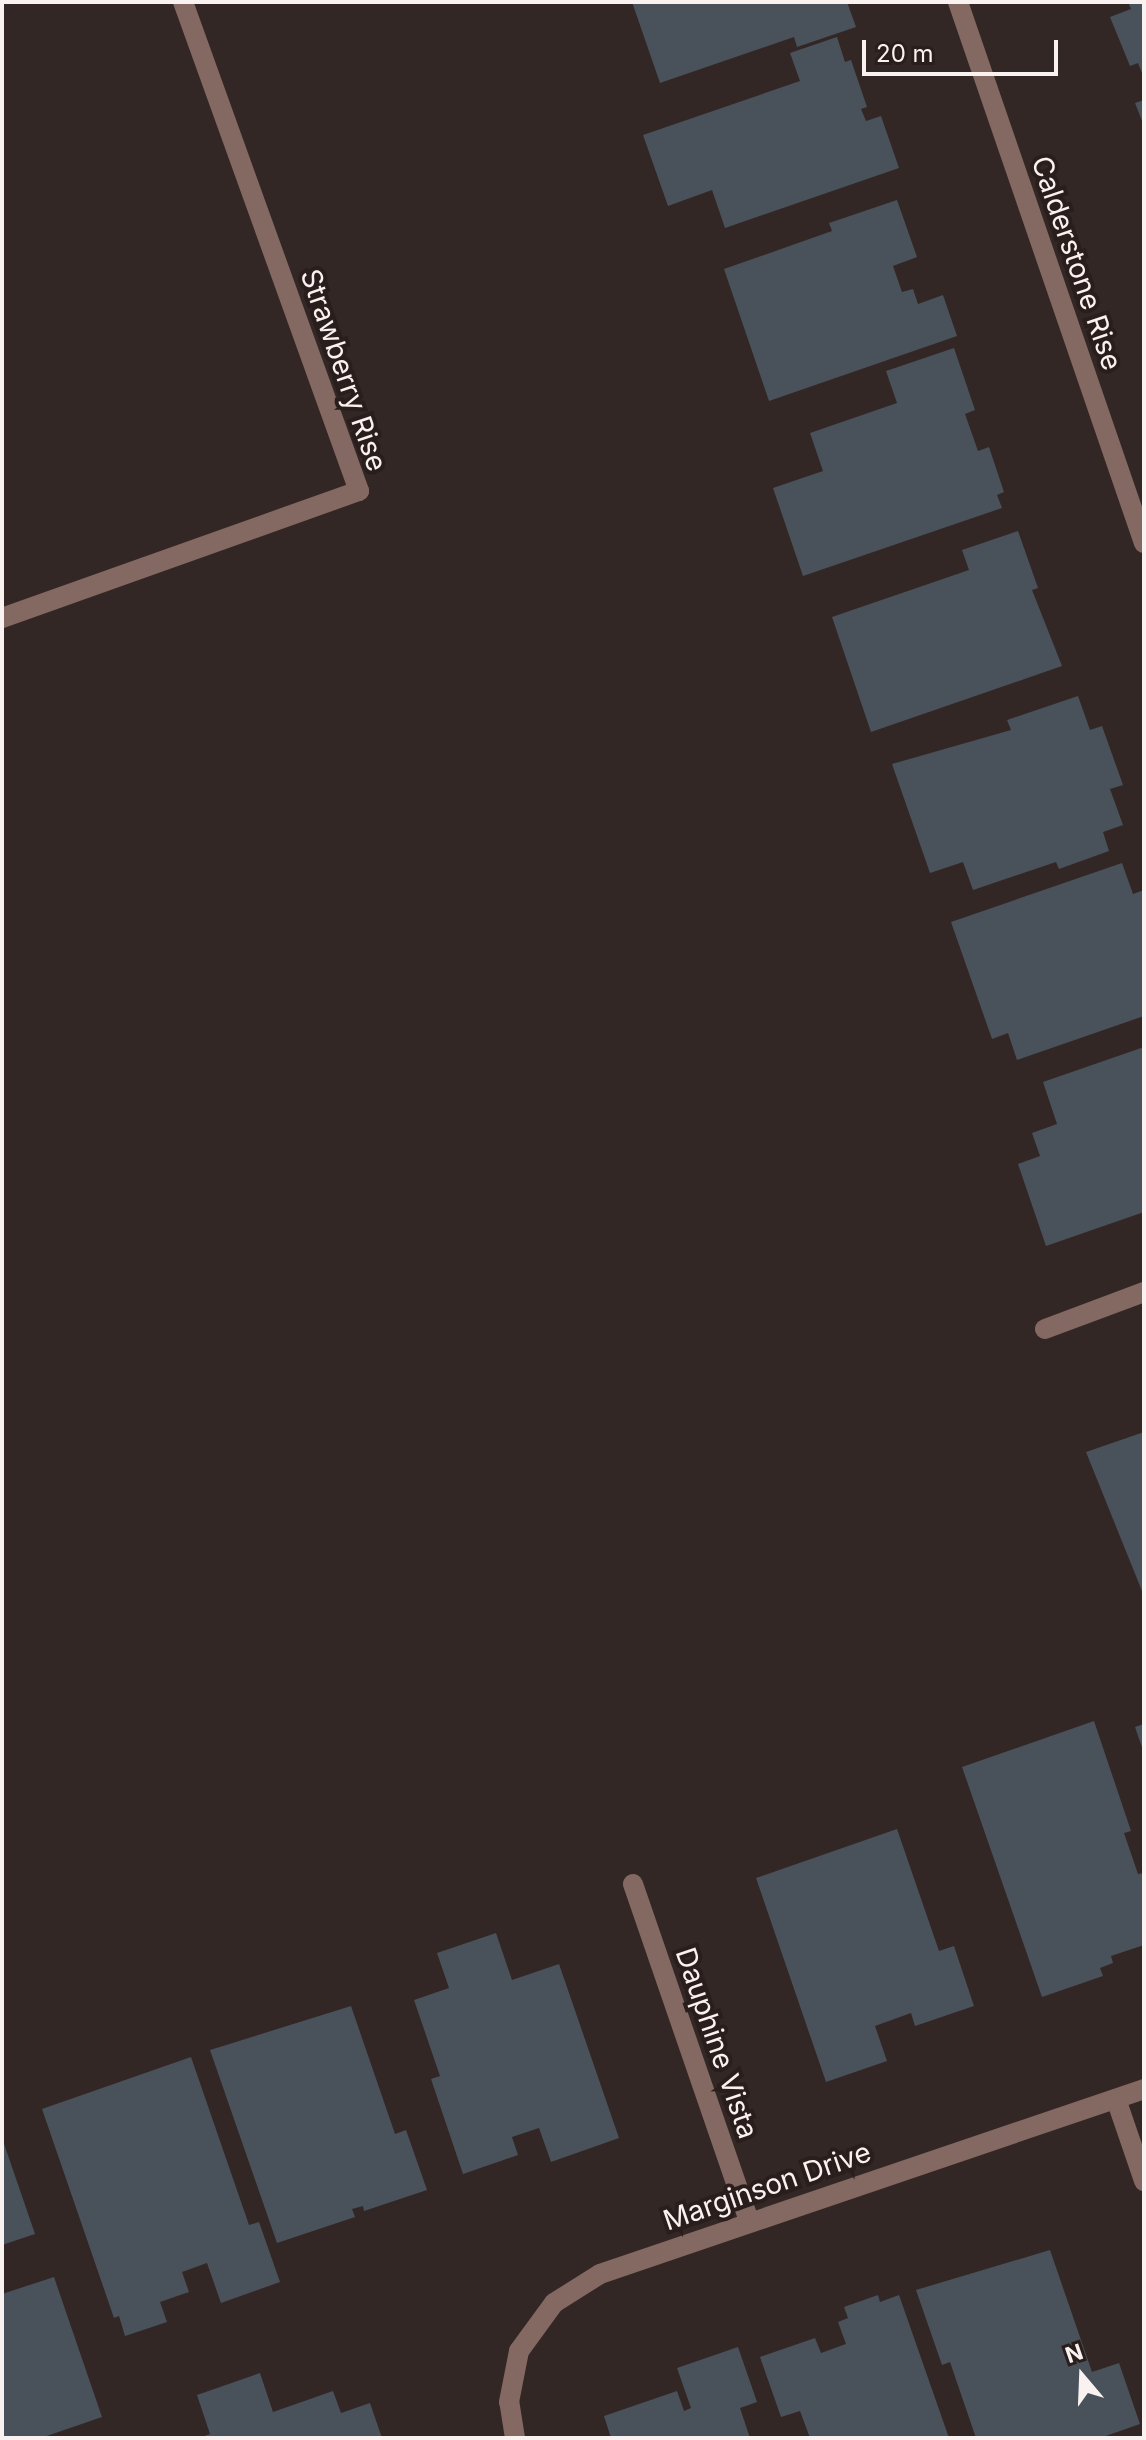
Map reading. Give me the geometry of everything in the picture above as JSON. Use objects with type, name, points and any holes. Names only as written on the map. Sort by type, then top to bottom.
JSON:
[{"type":"street","name":"Strawberry Rise","points":[[2,618],[359,491],[183,2]]},
{"type":"street","name":"Calderstone Rise","points":[[958,2],[1144,543]]},
{"type":"street","points":[[1045,1329],[1144,1292]]},
{"type":"street","name":"Dauphine Vista","points":[[633,1884],[749,2221]]},
{"type":"street","name":"Marginson Drive","points":[[515,2438],[509,2402],[519,2351],[554,2303],[600,2274],[1144,2089]]},
{"type":"street","points":[[1116,2099],[1144,2181]]},
{"type":"building","points":[[632,2],[847,2],[856,27],[797,47],[794,37],[660,83]]},
{"type":"building","points":[[1128,2],[1144,2],[1144,78],[1138,63],[1130,66],[1110,17],[1131,9]]},
{"type":"building","points":[[837,37],[845,62],[851,60],[867,107],[861,109],[866,121],[881,116],[899,168],[725,228],[712,190],[668,206],[643,135],[800,81],[790,53]]},
{"type":"building","points":[[1144,100],[1144,126],[1135,103]]},
{"type":"building","points":[[897,200],[917,257],[893,266],[902,292],[913,289],[918,304],[943,295],[957,336],[769,401],[724,269],[832,231],[829,223]]},
{"type":"building","points":[[954,348],[975,410],[965,414],[978,451],[989,447],[1004,492],[997,495],[1002,508],[803,576],[773,488],[823,471],[810,433],[897,403],[886,371]]},
{"type":"building","points":[[1018,531],[1038,588],[1032,590],[1062,666],[871,732],[832,617],[969,570],[962,550]]},
{"type":"building","points":[[1078,696],[1090,730],[1102,726],[1123,785],[1110,789],[1123,825],[1103,832],[1109,851],[1059,869],[1056,862],[973,890],[963,862],[930,873],[892,764],[1011,730],[1007,720]]},
{"type":"building","points":[[1122,863],[1133,894],[1144,890],[1144,1016],[1017,1060],[1008,1033],[992,1039],[951,922]]},
{"type":"building","points":[[1144,1047],[1144,1212],[1046,1246],[1018,1164],[1040,1156],[1032,1133],[1057,1124],[1043,1082]]},
{"type":"building","points":[[1144,1432],[1144,1596],[1086,1452]]},
{"type":"building","points":[[1094,1721],[1131,1831],[1124,1833],[1138,1874],[1144,1873],[1144,1945],[1111,1956],[1113,1963],[1100,1968],[1103,1976],[1042,1997],[962,1767]]},
{"type":"building","points":[[1144,1724],[1144,1753],[1135,1727]]},
{"type":"building","points":[[897,1829],[939,1951],[954,1946],[974,2006],[915,2026],[911,2013],[875,2026],[887,2061],[826,2082],[756,1878]]},
{"type":"building","points":[[496,1933],[512,1980],[559,1964],[619,2138],[551,2162],[539,2128],[512,2137],[518,2155],[463,2174],[431,2079],[440,2076],[414,2000],[449,1988],[437,1953]]},
{"type":"building","points":[[351,2006],[395,2134],[406,2130],[427,2190],[364,2211],[363,2206],[352,2209],[355,2217],[277,2243],[210,2050]]},
{"type":"building","points":[[191,2057],[249,2225],[259,2222],[280,2282],[221,2303],[207,2263],[182,2272],[189,2292],[160,2302],[167,2322],[125,2336],[119,2316],[114,2318],[42,2109]]},
{"type":"building","points":[[2,2138],[35,2234],[2,2245]]},
{"type":"building","points":[[1050,2250],[1092,2372],[1119,2363],[1140,2424],[1100,2438],[976,2438],[950,2362],[942,2365],[916,2290]]},
{"type":"building","points":[[54,2277],[102,2417],[41,2438],[2,2438],[2,2294]]},
{"type":"building","points":[[878,2295],[880,2302],[899,2295],[949,2438],[810,2438],[800,2411],[781,2417],[760,2357],[815,2338],[821,2353],[846,2344],[838,2322],[848,2318],[844,2307]]},
{"type":"building","points":[[738,2347],[757,2402],[740,2408],[750,2438],[611,2438],[604,2416],[677,2391],[684,2411],[691,2408],[677,2368]]},
{"type":"building","points":[[260,2373],[273,2412],[333,2391],[341,2413],[370,2403],[382,2438],[199,2438],[210,2434],[197,2395]]}]
